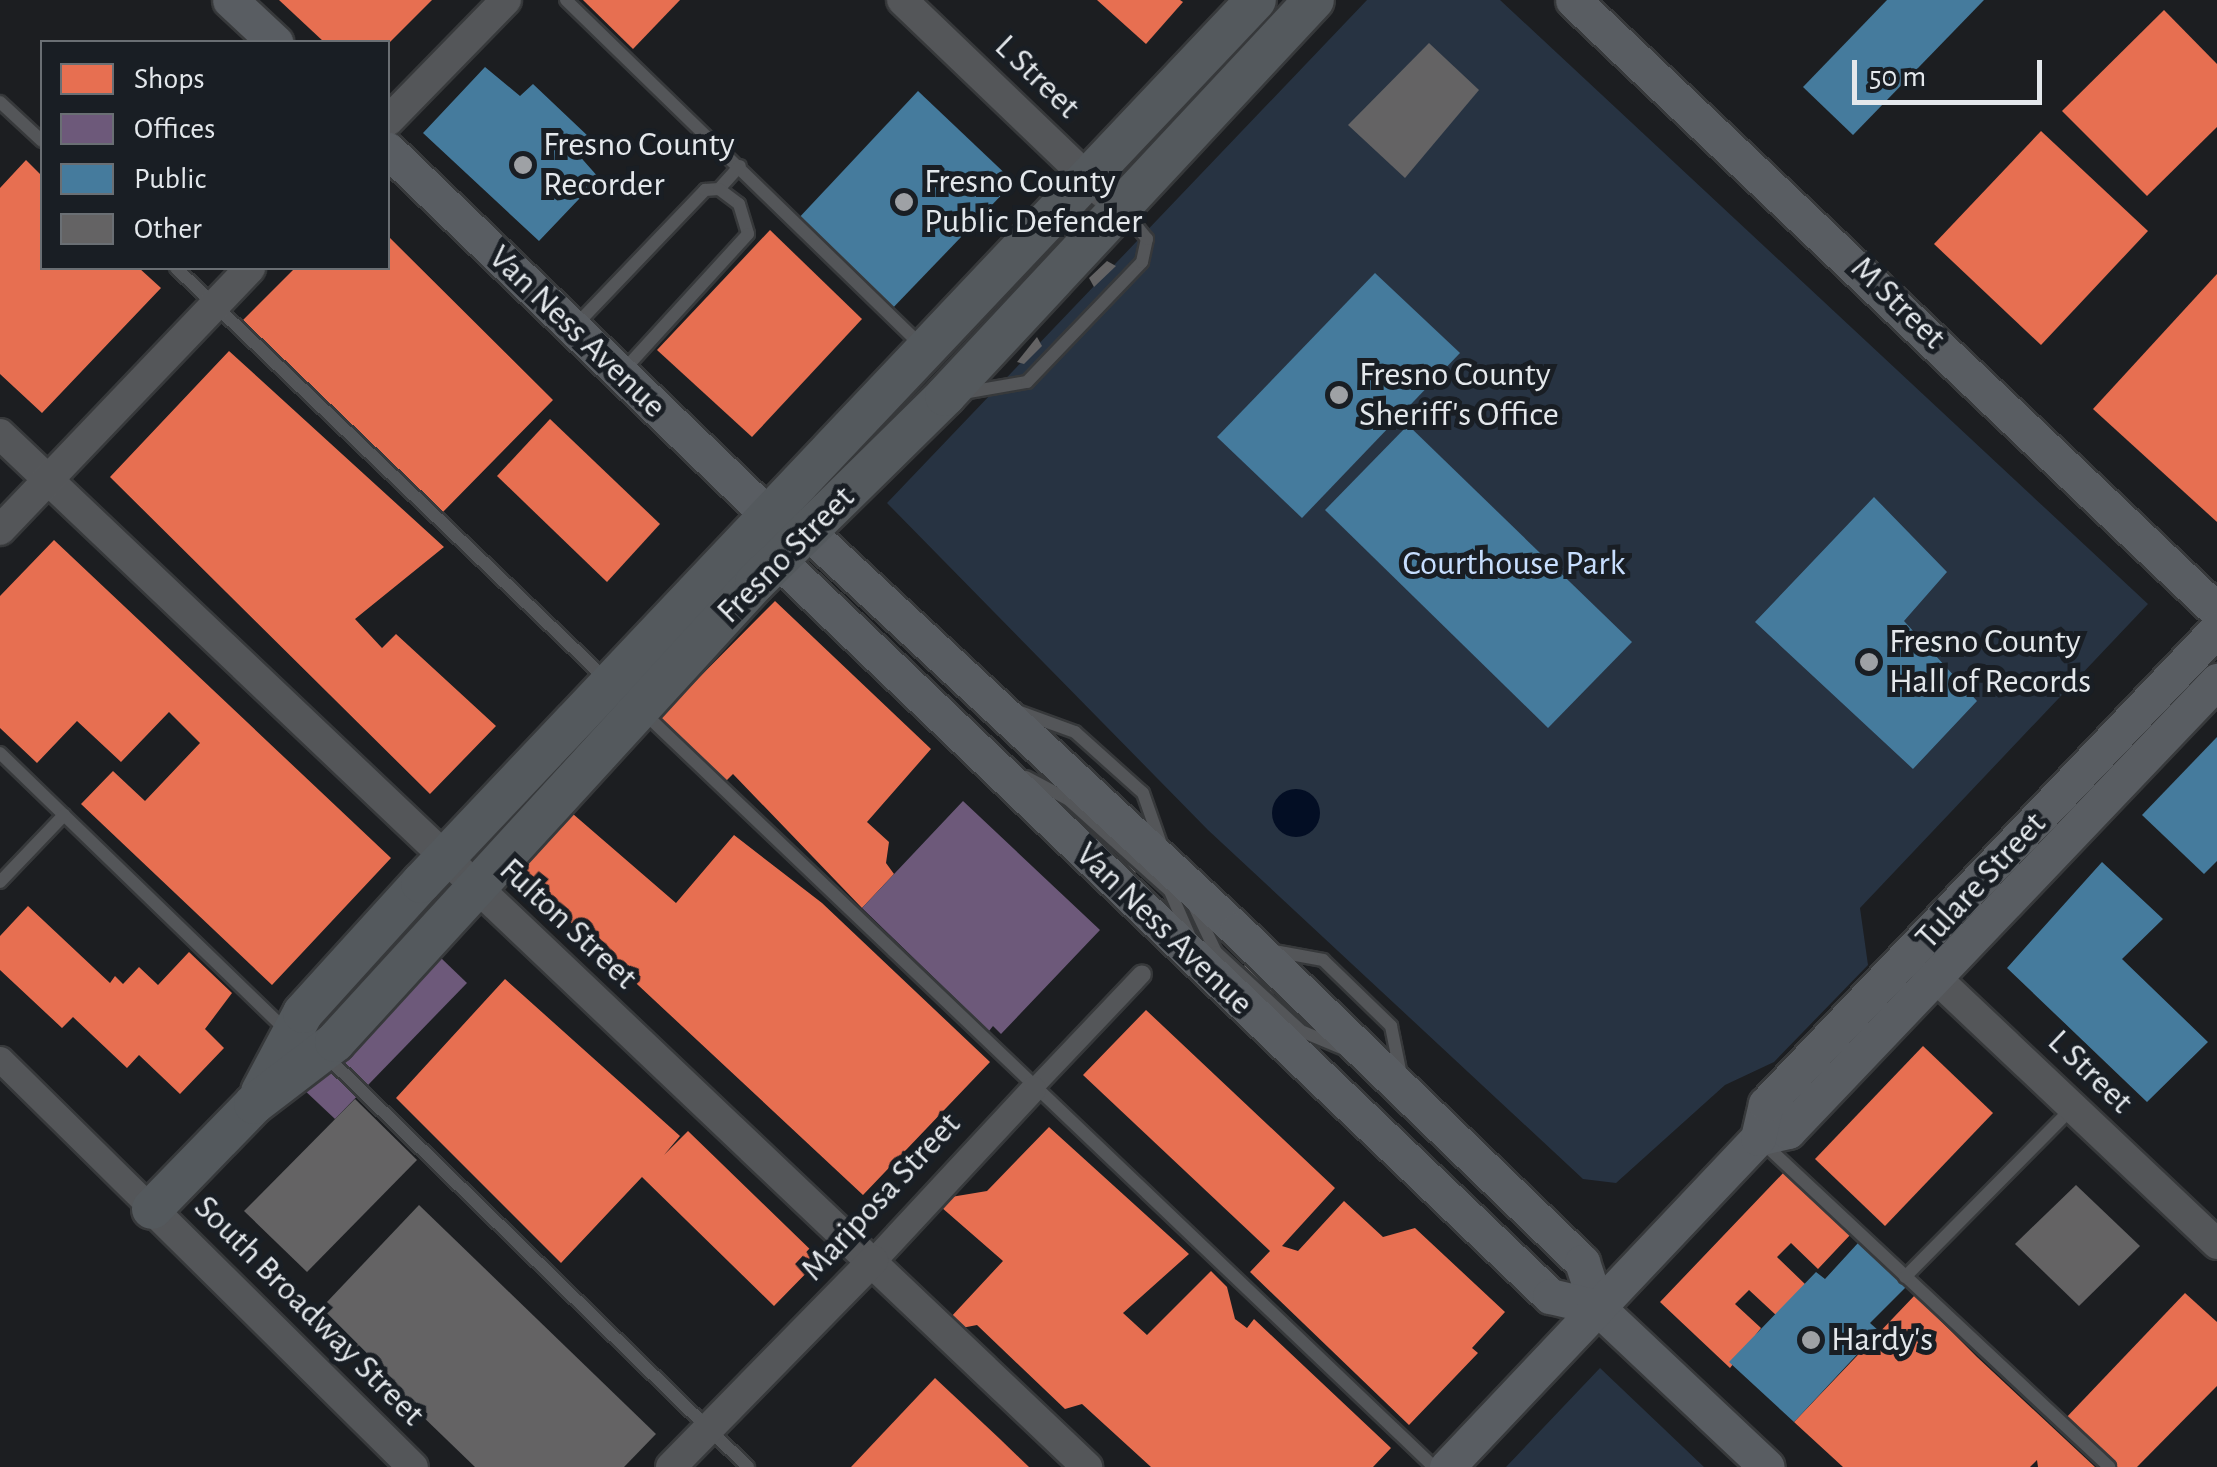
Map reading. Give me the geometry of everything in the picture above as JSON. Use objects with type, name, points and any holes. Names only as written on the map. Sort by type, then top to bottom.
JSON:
[{"type":"main road","points":[[230,0],[273,40]]},
{"type":"main road","name":"Fresno Street","points":[[152,1209],[307,1044],[473,887],[767,514],[1256,0]]},
{"type":"main road","points":[[1162,166],[1156,134],[1252,28],[1265,0]]},
{"type":"main road","name":"Fresno Street","points":[[307,1044],[303,1012],[443,860],[778,560],[946,396],[1314,0]]},
{"type":"main road","name":"M Street","points":[[1573,0],[2217,611]]},
{"type":"main road","name":"Van Ness Avenue","points":[[390,152],[767,514],[807,532],[1257,948],[1582,1262],[1597,1307],[1767,1467]]},
{"type":"main road","points":[[767,514],[778,560]]},
{"type":"main road","name":"Van Ness Avenue","points":[[778,560],[1203,965],[1311,1078],[1550,1296],[1597,1307]]},
{"type":"main road","name":"Tulare Street","points":[[1923,966],[2217,629]]},
{"type":"main road","name":"Tulare Street","points":[[1447,1467],[1758,1138],[1766,1104],[1923,966],[2217,682]]},
{"type":"main road","points":[[1311,1078],[1354,1076],[1390,1112],[1476,1159]]},
{"type":"street","points":[[390,119],[506,0]]},
{"type":"street","name":"L Street","points":[[902,0],[1121,207]]},
{"type":"street","points":[[0,530],[248,270]]},
{"type":"street","name":"Fulton Street","points":[[0,434],[443,860],[873,1261],[1086,1467]]},
{"type":"street","name":"L Street","points":[[1923,966],[2217,1244]]},
{"type":"street","name":"Mariposa Street","points":[[672,1467],[873,1261],[1142,974]]},
{"type":"street","points":[[0,1059],[152,1209]]},
{"type":"street","name":"South Broadway Street","points":[[152,1209],[413,1467]]},
{"type":"lane","points":[[566,0],[926,350]]},
{"type":"lane","points":[[0,102],[40,139]]},
{"type":"lane","points":[[719,189],[740,166]]},
{"type":"lane","points":[[574,328],[706,190],[719,189],[740,204],[748,234],[620,373]]},
{"type":"lane","points":[[178,270],[1434,1467]]},
{"type":"lane","points":[[0,753],[748,1467]]},
{"type":"lane","points":[[0,882],[64,815]]},
{"type":"lane","points":[[1175,871],[1216,952],[1301,1031],[1372,1061]]},
{"type":"lane","points":[[1257,948],[1323,960],[1390,1026],[1405,1092]]},
{"type":"lane","points":[[1905,1277],[2073,1107]]},
{"type":"lane","points":[[1758,1138],[2109,1467]]},
{"type":"green space","name":"Courthouse Park","points":[[1367,0],[1500,0],[2148,604],[1860,908],[1868,965],[1774,1062],[1725,1085],[1616,1183],[1583,1179],[1208,830],[887,503]]},
{"type":"green space","points":[[1600,1368],[1621,1388],[1704,1467],[1506,1467]]},
{"type":"shaded area","points":[[1296,789],[1313,796],[1320,813],[1313,830],[1296,837],[1279,830],[1272,813],[1279,796]]},
{"type":"building: Shops","points":[[279,0],[432,0],[390,42],[322,40]]},
{"type":"building: Shops","points":[[583,0],[680,0],[633,49]]},
{"type":"building: Shops","points":[[1097,0],[1180,0],[1183,2],[1146,44]]},
{"type":"building: Shops","points":[[2164,10],[2217,64],[2217,127],[2147,196],[2062,111]]},
{"type":"building: Shops","points":[[2041,131],[2148,231],[2041,345],[1934,244]]},
{"type":"building: Shops","points":[[26,160],[40,174],[40,270],[141,270],[161,288],[42,413],[0,374],[0,188]]},
{"type":"building: Shops","points":[[770,230],[862,319],[752,437],[657,350]]},
{"type":"building: Shops","points":[[390,238],[553,400],[440,515],[242,321],[293,270],[390,270]]},
{"type":"building: Shops","points":[[2217,274],[2217,522],[2093,409]]},
{"type":"building: Shops","points":[[229,351],[444,547],[355,619],[382,648],[396,634],[496,726],[430,794],[110,477]]},
{"type":"building: Shops","points":[[550,419],[660,524],[607,582],[497,476]]},
{"type":"building: Shops","points":[[54,540],[391,858],[272,985],[81,804],[113,771],[145,801],[200,743],[169,712],[121,762],[77,721],[37,763],[0,728],[0,596]]},
{"type":"building: Shops","points":[[775,601],[931,749],[867,822],[889,842],[886,863],[894,874],[862,908],[733,774],[725,782],[660,717]]},
{"type":"building: Shops","points":[[573,814],[676,903],[734,835],[822,903],[990,1062],[863,1195],[518,873]]},
{"type":"building: Shops","points":[[28,906],[110,983],[115,976],[123,984],[139,967],[158,985],[189,952],[232,993],[205,1029],[224,1048],[180,1094],[139,1055],[127,1068],[73,1017],[62,1028],[0,970],[0,936]]},
{"type":"building: Shops","points":[[505,979],[680,1136],[664,1155],[688,1131],[820,1259],[774,1306],[642,1177],[561,1263],[396,1098]]},
{"type":"building: Shops","points":[[1146,1010],[1335,1188],[1282,1246],[1298,1251],[1344,1201],[1383,1237],[1415,1228],[1505,1312],[1472,1348],[1478,1353],[1409,1425],[1250,1272],[1270,1251],[1083,1075]]},
{"type":"building: Shops","points":[[1923,1046],[1993,1113],[1885,1226],[1815,1159]]},
{"type":"building: Shops","points":[[1049,1127],[1189,1254],[1123,1313],[1147,1335],[1211,1271],[1227,1287],[1235,1319],[1247,1328],[1254,1319],[1391,1448],[1373,1467],[1151,1467],[1082,1404],[1065,1409],[977,1325],[936,1333],[1003,1261],[933,1200],[987,1191]]},
{"type":"building: Shops","points":[[1786,1170],[1851,1234],[1818,1269],[1791,1243],[1777,1257],[1806,1285],[1777,1316],[1749,1290],[1735,1304],[1761,1328],[1730,1368],[1660,1302]]},
{"type":"building: Shops","points":[[2185,1293],[2217,1322],[2217,1386],[2137,1467],[2110,1467],[2063,1421]]},
{"type":"building: Shops","points":[[1915,1295],[2095,1467],[2038,1467],[2037,1460],[2030,1467],[1843,1467],[1794,1422]]},
{"type":"building: Shops","points":[[935,1378],[1001,1440],[1029,1467],[851,1467]]},
{"type":"building: Offices","points":[[963,801],[1100,930],[1001,1034],[993,1026],[989,1031],[862,908]]},
{"type":"building: Offices","points":[[415,933],[467,983],[335,1119],[284,1071]]},
{"type":"building: Public","points":[[1887,0],[1984,0],[1853,135],[1803,87]]},
{"type":"building: Public","name":"Fresno County Recorder","points":[[485,67],[520,96],[533,84],[590,138],[576,152],[599,178],[539,241],[423,133]]},
{"type":"building: Public","name":"Fresno County Public Defender","points":[[918,91],[1014,182],[888,313],[796,221]]},
{"type":"building: Public","name":"Fresno County Sheriff's Office","points":[[1375,273],[1460,353],[1302,518],[1217,437]]},
{"type":"building: Public","points":[[1408,425],[1632,642],[1548,728],[1325,510]]},
{"type":"building: Public","name":"Fresno County Hall of Records","points":[[1874,497],[1947,572],[1904,621],[1977,701],[1913,769],[1755,622]]},
{"type":"building: Public","points":[[2217,737],[2217,861],[2204,874],[2142,815]]},
{"type":"building: Public","points":[[2102,862],[2163,919],[2122,959],[2208,1042],[2147,1102],[2007,968]]},
{"type":"building: Public","name":"Hardy's","points":[[1858,1243],[1906,1287],[1870,1323],[1879,1331],[1794,1422],[1729,1362],[1816,1272],[1825,1279]]},
{"type":"building: Other","points":[[1429,43],[1479,90],[1405,178],[1348,125]]},
{"type":"building: Other","points":[[1107,261],[1116,266],[1094,287],[1089,278]]},
{"type":"building: Other","points":[[1037,337],[1042,346],[1024,364],[1017,362]]},
{"type":"building: Other","points":[[1105,845],[1136,872],[1129,879],[1099,852]]},
{"type":"building: Other","points":[[1250,959],[1281,987],[1274,994],[1244,966]]},
{"type":"building: Other","points":[[355,1099],[417,1160],[307,1272],[244,1211]]},
{"type":"building: Other","points":[[2076,1185],[2140,1246],[2079,1306],[2015,1244]]},
{"type":"building: Other","points":[[419,1205],[656,1434],[624,1467],[475,1467],[328,1325],[326,1303]]},
{"type":"place","name":"Fresno County Recorder","points":[[523,165]]},
{"type":"place","name":"Fresno County Public Defender","points":[[904,202]]},
{"type":"place","name":"Fresno County Sheriff's Office","points":[[1339,395]]},
{"type":"place","name":"Fresno County Hall of Records","points":[[1869,662]]},
{"type":"place","name":"Hardy's","points":[[1811,1340]]}]
